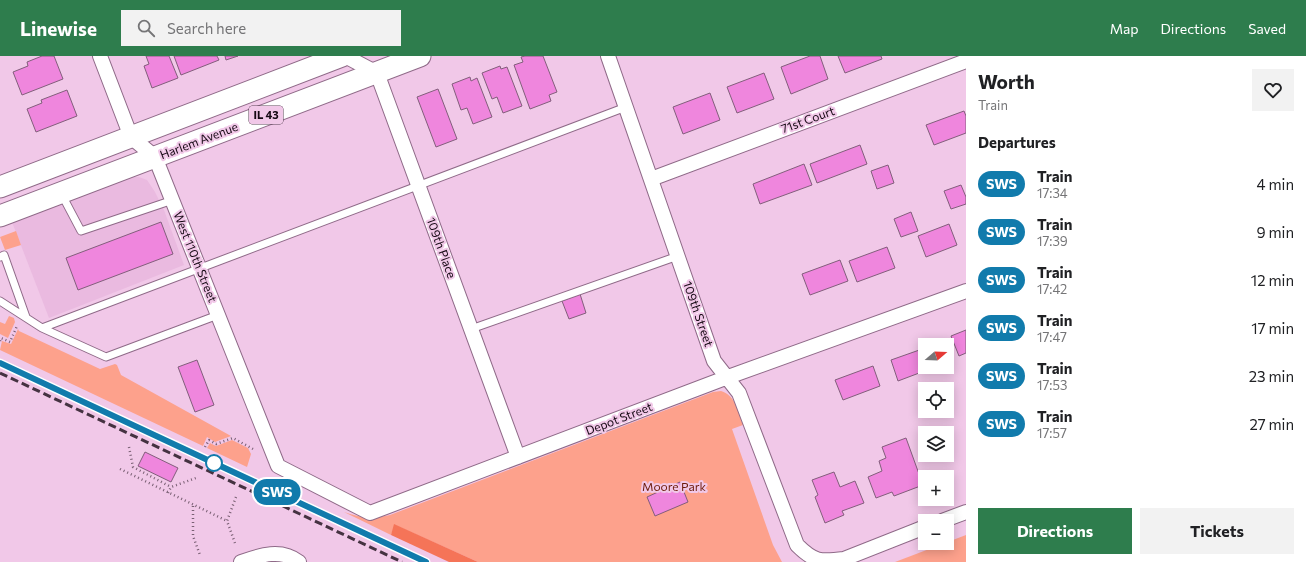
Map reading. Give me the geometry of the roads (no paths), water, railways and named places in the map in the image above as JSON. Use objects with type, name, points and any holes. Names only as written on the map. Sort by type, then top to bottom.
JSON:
[{"type":"main road","name":"IL 43","points":[[0,187],[344,56]]},
{"type":"main road","name":"Harlem Avenue","points":[[0,216],[420,56]]},
{"type":"street","name":"West 110th Street","points":[[100,56],[131,137],[155,157],[278,466]]},
{"type":"street","points":[[344,56],[376,73]]},
{"type":"street","name":"109th Street","points":[[608,56],[714,360],[739,393],[797,545],[813,559],[819,562],[844,559],[918,530]]},
{"type":"street","name":"71st Court","points":[[651,179],[966,61]]},
{"type":"street","name":"109th Place","points":[[376,73],[518,457]]},
{"type":"street","name":"Depot Street","points":[[278,466],[370,514],[728,377],[966,291]]},
{"type":"street","points":[[954,516],[966,512]]},
{"type":"street","points":[[241,562],[265,554],[283,554],[297,560]]},
{"type":"lane","points":[[42,328],[199,267],[626,107]]},
{"type":"lane","points":[[61,193],[82,231],[173,200]]},
{"type":"lane","points":[[0,257],[4,255],[26,317]]},
{"type":"lane","points":[[471,329],[678,256]]},
{"type":"lane","points":[[0,301],[42,328],[106,357],[218,315]]},
{"type":"railway","points":[[0,363],[426,562]]},
{"type":"railway","points":[[0,373],[402,562]]},
{"type":"train","name":"SWS","points":[[0,363],[426,562]]},
{"type":"park label","name":"Moore Park","points":[[674,487]]}]
